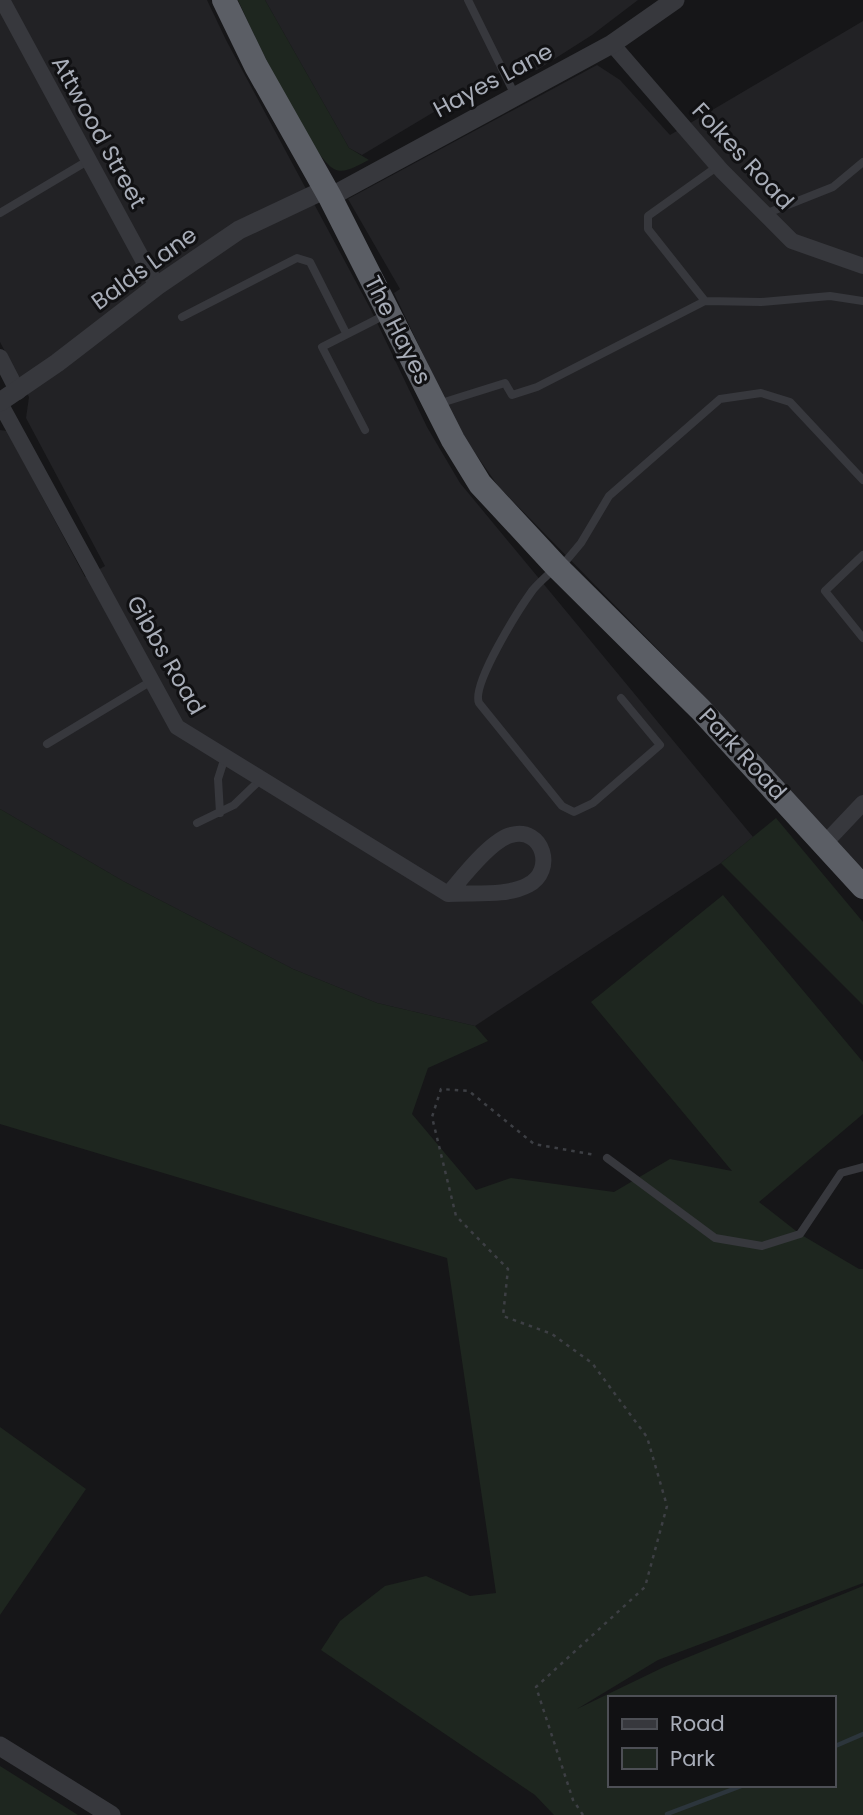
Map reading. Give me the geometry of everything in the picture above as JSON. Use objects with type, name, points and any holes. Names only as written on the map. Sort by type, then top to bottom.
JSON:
[{"type":"highway","name":"The Hayes","points":[[224,0],[256,66],[328,193],[435,405],[480,484],[617,627]]},
{"type":"highway","name":"Park Road","points":[[617,627],[701,710],[825,842],[863,887]]},
{"type":"street","name":"Attwood Street","points":[[2,0],[157,286]]},
{"type":"street","name":"Hayes Lane","points":[[328,193],[612,44],[674,0]]},
{"type":"street","name":"Folkes Road","points":[[612,44],[718,166],[792,241],[863,266]]},
{"type":"street","name":"Balds Lane","points":[[0,403],[157,286],[239,230],[328,193]]},
{"type":"street","points":[[0,357],[18,392]]},
{"type":"street","name":"Gibbs Road","points":[[0,403],[177,727],[447,894]]},
{"type":"street","points":[[825,842],[863,803]]},
{"type":"street","points":[[524,834],[539,842],[545,858],[542,874],[530,885],[513,891],[447,894],[487,851],[509,835],[524,834]]},
{"type":"street","points":[[0,1746],[111,1815]]},
{"type":"lane","points":[[468,0],[515,94]]},
{"type":"lane","points":[[0,213],[89,160]]},
{"type":"lane","points":[[765,214],[833,187],[863,162]]},
{"type":"lane","points":[[705,301],[648,229],[648,216],[718,166]]},
{"type":"lane","points":[[183,317],[297,258],[303,258],[310,262],[346,333]]},
{"type":"lane","points":[[435,405],[505,383],[512,395],[537,387],[705,301],[761,302],[830,296],[863,301]]},
{"type":"lane","points":[[365,430],[322,348],[346,333],[390,313]]},
{"type":"lane","points":[[621,698],[660,745],[593,803],[574,812],[562,806],[479,703],[479,685],[531,592],[581,543],[610,496],[720,400],[761,393],[790,402],[863,480]]},
{"type":"lane","points":[[863,555],[825,591],[863,638]]},
{"type":"lane","points":[[47,744],[153,680]]},
{"type":"lane","points":[[220,813],[218,779],[225,757]]},
{"type":"lane","points":[[197,823],[220,813],[261,779]]},
{"type":"lane","points":[[607,1157],[715,1238],[762,1246],[800,1234],[841,1172],[863,1167]]},
{"type":"path","points":[[583,1815],[573,1800],[536,1687],[645,1587],[667,1506],[647,1437],[592,1363],[552,1334],[503,1316],[508,1269],[456,1216],[432,1116],[441,1089],[469,1091],[534,1144],[607,1157]]},
{"type":"shaded area","points":[[0,0],[207,0],[370,308],[427,427],[460,483],[753,837],[721,863],[475,1026],[377,1003],[293,969],[123,881],[0,809],[0,430],[7,431],[85,577],[105,566],[26,418],[29,397],[0,342]]},
{"type":"shaded area","points":[[265,0],[638,0],[592,35],[537,70],[504,70],[362,155],[349,148]]},
{"type":"shaded area","points":[[863,21],[863,869],[686,678],[498,486],[459,430],[394,293],[400,289],[348,199],[597,65],[620,80],[670,135]]},
{"type":"green space","points":[[238,0],[265,0],[349,148],[369,160],[342,171],[334,169],[324,159],[311,142],[282,91]]},
{"type":"green space","points":[[0,809],[123,881],[293,969],[377,1003],[475,1026],[488,1041],[428,1068],[412,1114],[476,1190],[511,1178],[614,1192],[670,1159],[732,1171],[591,1002],[723,895],[863,1062],[863,1114],[759,1202],[800,1234],[863,1269],[863,1583],[658,1660],[577,1709],[664,1667],[863,1586],[863,1815],[554,1815],[535,1795],[321,1650],[340,1621],[385,1586],[426,1576],[470,1596],[496,1593],[447,1258],[0,1124]]},
{"type":"green space","points":[[776,818],[863,922],[863,1005],[721,863]]},
{"type":"green space","points":[[0,1427],[86,1489],[0,1615]]},
{"type":"green space","points":[[0,1766],[78,1815],[0,1815]]},
{"type":"waterway","points":[[835,1746],[863,1734]]},
{"type":"waterway","points":[[667,1814],[739,1787]]}]
